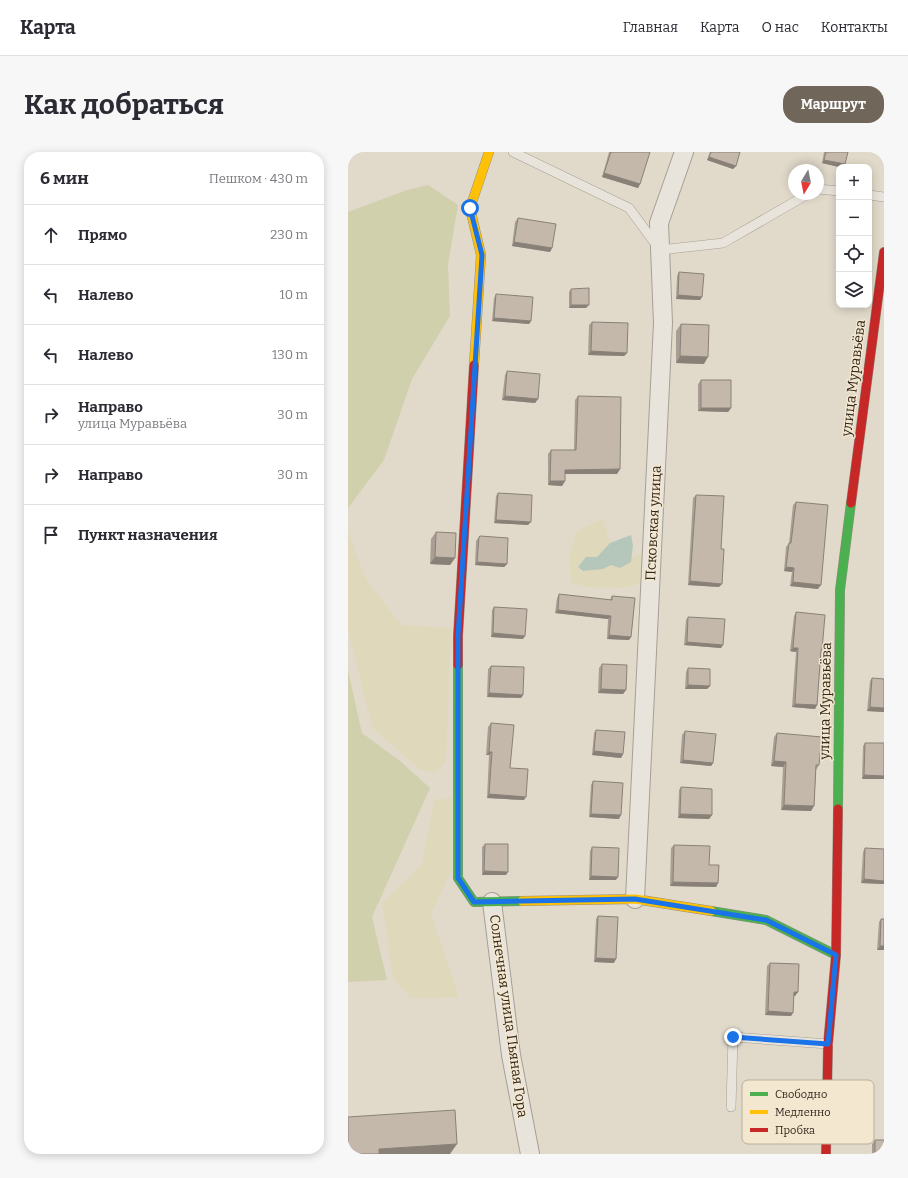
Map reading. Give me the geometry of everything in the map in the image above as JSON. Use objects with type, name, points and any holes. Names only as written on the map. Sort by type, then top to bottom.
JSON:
[{"type":"street","points":[[489,152],[470,208],[482,255],[458,636],[458,878],[474,902],[635,899],[766,920],[836,955]]},
{"type":"street","name":"Псковская улица","points":[[635,899],[663,323],[659,223],[684,152]]},
{"type":"street","name":"улица Муравьёва","points":[[827,1080],[828,1044],[836,955],[840,590],[884,252]]},
{"type":"street","name":"Солнечная улица Пьяная Гора","points":[[492,902],[511,1055],[530,1154]]},
{"type":"street","name":"улица Муравьёва","points":[[826,1144],[826,1154]]},
{"type":"lane","points":[[513,152],[630,208],[660,250],[723,243],[798,200]]},
{"type":"lane","points":[[824,190],[836,191]]},
{"type":"lane","points":[[872,195],[884,197]]},
{"type":"lane","points":[[731,1107],[733,1037],[828,1044]]},
{"type":"shaded area","points":[[603,519],[610,543],[597,557],[603,569],[611,565],[631,562],[631,557],[646,552],[643,583],[622,588],[587,587],[571,583],[569,557],[577,531]]},
{"type":"shaded area","points":[[348,532],[366,579],[401,625],[451,628],[446,762],[435,773],[419,769],[372,727],[348,630]]},
{"type":"shaded area","points":[[631,535],[633,545],[631,562],[620,568],[611,565],[603,569],[583,571],[578,567],[586,557],[597,557],[610,543]]},
{"type":"shaded area","points":[[452,798],[452,869],[431,914],[459,997],[411,998],[393,978],[382,904],[422,864],[434,800]]},
{"type":"green space","points":[[428,185],[458,205],[448,265],[450,316],[412,379],[384,460],[348,508],[348,212],[407,190]]},
{"type":"green space","points":[[348,671],[362,733],[400,761],[430,788],[372,917],[387,980],[348,982]]},
{"type":"building","points":[[611,152],[650,152],[640,184],[604,173]]},
{"type":"building","points":[[711,152],[740,152],[736,166],[709,157]]},
{"type":"building","points":[[826,152],[848,152],[845,164],[824,160]]},
{"type":"building","points":[[518,218],[556,224],[552,248],[514,242]]},
{"type":"building","points":[[679,272],[704,274],[702,297],[678,295]]},
{"type":"building","points":[[589,288],[589,305],[571,305],[571,289]]},
{"type":"building","points":[[496,294],[533,297],[531,321],[494,318]]},
{"type":"building","points":[[592,322],[628,323],[627,353],[591,351]]},
{"type":"building","points":[[681,324],[709,325],[708,357],[680,356]]},
{"type":"building","points":[[507,371],[540,374],[538,399],[505,396]]},
{"type":"building","points":[[701,380],[731,380],[731,408],[701,408]]},
{"type":"building","points":[[578,396],[621,397],[620,469],[565,470],[565,481],[550,481],[551,450],[576,450]]},
{"type":"building","points":[[498,493],[532,495],[531,522],[496,520]]},
{"type":"building","points":[[696,495],[724,496],[721,549],[724,549],[722,584],[690,581]]},
{"type":"building","points":[[796,502],[828,505],[821,585],[793,582],[794,568],[786,567],[789,543],[791,543]]},
{"type":"building","points":[[436,532],[456,533],[455,558],[435,557]]},
{"type":"building","points":[[480,536],[508,538],[507,564],[477,562]]},
{"type":"building","points":[[559,594],[612,600],[612,596],[635,598],[631,637],[609,635],[611,616],[558,610]]},
{"type":"building","points":[[494,607],[527,609],[525,636],[493,633]]},
{"type":"building","points":[[796,612],[825,615],[817,705],[795,704],[798,648],[793,648]]},
{"type":"building","points":[[688,617],[725,619],[723,645],[687,642]]},
{"type":"building","points":[[602,664],[627,665],[626,690],[601,689]]},
{"type":"building","points":[[491,666],[524,667],[523,695],[489,693]]},
{"type":"building","points":[[688,668],[710,669],[710,686],[688,685]]},
{"type":"building","points":[[872,678],[884,679],[884,708],[870,707]]},
{"type":"building","points":[[491,723],[514,725],[510,768],[528,769],[526,797],[489,794],[492,752],[489,752]]},
{"type":"building","points":[[596,730],[625,732],[623,754],[594,751]]},
{"type":"building","points":[[685,731],[716,734],[713,763],[683,760]]},
{"type":"building","points":[[777,733],[822,737],[819,765],[816,765],[814,806],[784,805],[786,762],[774,761]]},
{"type":"building","points":[[865,743],[884,743],[884,776],[864,775]]},
{"type":"building","points":[[593,781],[623,783],[621,815],[591,814]]},
{"type":"building","points":[[681,787],[712,789],[712,815],[680,814]]},
{"type":"building","points":[[485,844],[508,844],[508,872],[484,871]]},
{"type":"building","points":[[674,845],[710,846],[709,865],[719,865],[718,883],[673,882]]},
{"type":"building","points":[[592,847],[619,848],[618,877],[591,876]]},
{"type":"building","points":[[865,848],[884,849],[884,881],[864,879]]},
{"type":"building","points":[[598,916],[618,917],[616,959],[596,958]]},
{"type":"building","points":[[881,919],[884,919],[884,946],[880,946]]},
{"type":"building","points":[[770,963],[799,964],[798,992],[794,992],[793,1013],[768,1011]]},
{"type":"building","points":[[455,1110],[457,1144],[379,1149],[379,1154],[350,1154],[350,1150],[348,1151],[348,1117]]},
{"type":"building","points":[[875,1140],[884,1140],[884,1154],[875,1154]]},
{"type":"traffic: fast","points":[[838,809],[840,590],[851,503]]},
{"type":"traffic: fast","points":[[458,665],[458,878],[474,902],[522,901]]},
{"type":"traffic: fast","points":[[711,911],[766,920],[836,955]]},
{"type":"traffic: slow","points":[[474,365],[481,255],[470,208],[489,152]]},
{"type":"traffic: slow","points":[[522,901],[635,899],[711,911]]},
{"type":"traffic: jam","points":[[851,503],[884,252]]},
{"type":"traffic: jam","points":[[458,665],[458,636],[474,365]]},
{"type":"traffic: jam","points":[[827,1080],[828,1044],[836,955],[838,809]]},
{"type":"traffic: jam","points":[[826,1144],[826,1154]]},
{"type":"route","points":[[470,208],[482,255],[458,636],[458,878],[474,902],[635,899],[766,920],[836,955],[828,1044],[733,1037]]}]
